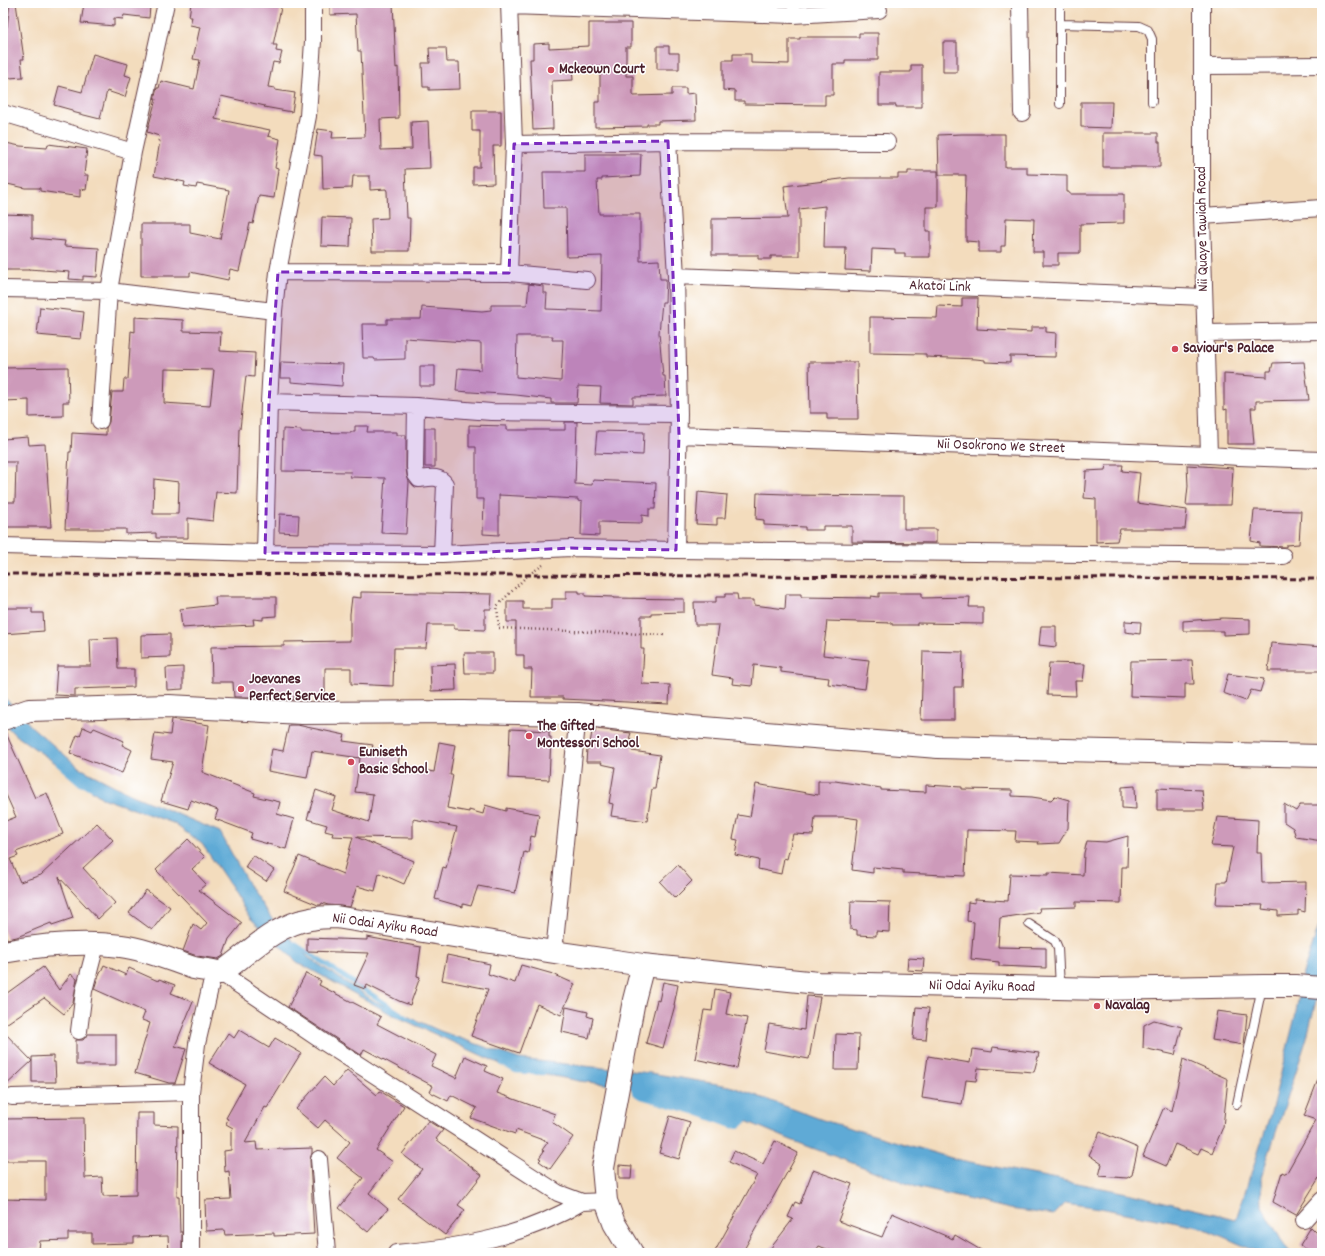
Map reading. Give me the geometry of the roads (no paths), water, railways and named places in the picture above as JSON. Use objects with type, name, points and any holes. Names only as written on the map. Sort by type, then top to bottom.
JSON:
[{"type":"street","points":[[100,421],[109,291],[133,152],[166,3]]},
{"type":"street","points":[[265,553],[269,402],[274,311],[278,272],[308,116],[314,41],[313,3]]},
{"type":"street","points":[[1020,3],[1022,113]]},
{"type":"street","name":"Nii Quaye Tawiah Road","points":[[1202,3],[1202,216],[1209,455]]},
{"type":"street","points":[[509,273],[514,144],[509,5],[879,10]]},
{"type":"street","points":[[1203,66],[1322,65]]},
{"type":"street","points":[[3,113],[133,152]]},
{"type":"street","points":[[514,144],[668,140],[887,142]]},
{"type":"street","points":[[668,140],[676,276],[679,414],[676,550]]},
{"type":"street","points":[[1202,216],[1322,208]]},
{"type":"street","points":[[278,272],[509,273],[587,280]]},
{"type":"street","name":"Akatoi Link","points":[[676,276],[1204,297]]},
{"type":"street","points":[[3,289],[109,291],[274,311]]},
{"type":"street","points":[[1206,333],[1322,330]]},
{"type":"street","points":[[269,402],[416,406],[491,412],[679,414]]},
{"type":"street","points":[[416,406],[414,467],[416,475],[419,479],[436,478],[442,480],[445,484],[442,554]]},
{"type":"street","name":"Nii Osokrono We Street","points":[[679,435],[1209,455],[1238,458],[1322,460]]},
{"type":"street","points":[[3,546],[265,553],[442,554],[571,548],[1283,556]]},
{"type":"street","points":[[3,719],[29,710],[169,706],[302,713],[463,712],[578,714],[699,727],[938,747],[1322,756]]},
{"type":"street","points":[[554,952],[578,714]]},
{"type":"street","name":"Nii Odai Ayiku Road","points":[[217,972],[269,936],[289,925],[310,919],[336,917],[554,952],[643,964],[818,983],[1103,989],[1263,986],[1322,988]]},
{"type":"street","points":[[3,952],[25,948],[60,945],[122,946],[153,954],[195,968],[217,972],[558,1193],[582,1202],[606,1201]]},
{"type":"street","points":[[79,1031],[84,991],[96,945]]},
{"type":"street","points":[[632,1253],[614,1223],[606,1201],[604,1168],[634,1000],[643,964]]},
{"type":"street","points":[[191,1253],[191,1092],[198,1044],[217,972]]},
{"type":"street","points":[[12,1097],[191,1092]]},
{"type":"street","points":[[319,1159],[326,1253]]},
{"type":"street","points":[[1304,1220],[1322,1200]]},
{"type":"street","points":[[396,1253],[470,1244],[517,1232],[562,1214],[582,1202]]},
{"type":"lane","points":[[1060,3],[1060,104]]},
{"type":"lane","points":[[1060,24],[1139,26],[1148,30],[1152,39],[1152,102]]},
{"type":"lane","points":[[1029,924],[1055,941],[1058,948],[1060,988]]},
{"type":"lane","points":[[1237,1104],[1263,986]]},
{"type":"water","points":[[3,696],[32,727],[80,768],[130,794],[220,832],[250,887],[272,919],[309,958],[374,1001],[440,1031],[519,1059],[650,1073],[730,1086],[823,1120],[955,1159],[1127,1193],[1236,1219],[1270,1116],[1295,1017],[1303,973],[1322,917],[1322,977],[1306,1041],[1261,1178],[1262,1206],[1284,1245],[1291,1253],[1260,1253],[1203,1228],[1100,1208],[1065,1203],[1053,1215],[1010,1209],[919,1188],[791,1140],[691,1098],[637,1088],[579,1081],[507,1067],[393,1015],[297,962],[250,918],[202,844],[173,823],[102,798],[14,734],[3,723]]},
{"type":"waterway","points":[[58,764],[81,784],[92,788]]},
{"type":"waterway","points":[[293,943],[406,1017]]},
{"type":"waterway","points":[[502,1064],[516,1071],[543,1073]]},
{"type":"waterway","points":[[644,1086],[700,1102],[735,1115]]},
{"type":"railway","points":[[3,574],[1322,579]]},
{"type":"place","name":"Mckeown Court","points":[[551,70]]},
{"type":"place","name":"Saviour's Palace","points":[[1175,349]]},
{"type":"place","name":"Joevanes Perfect Service","points":[[241,689]]},
{"type":"place","name":"The Gifted Montessori School","points":[[529,736]]},
{"type":"place","name":"Euniseth Basic School","points":[[351,762]]},
{"type":"place","name":"Navalag","points":[[1097,1006]]}]
